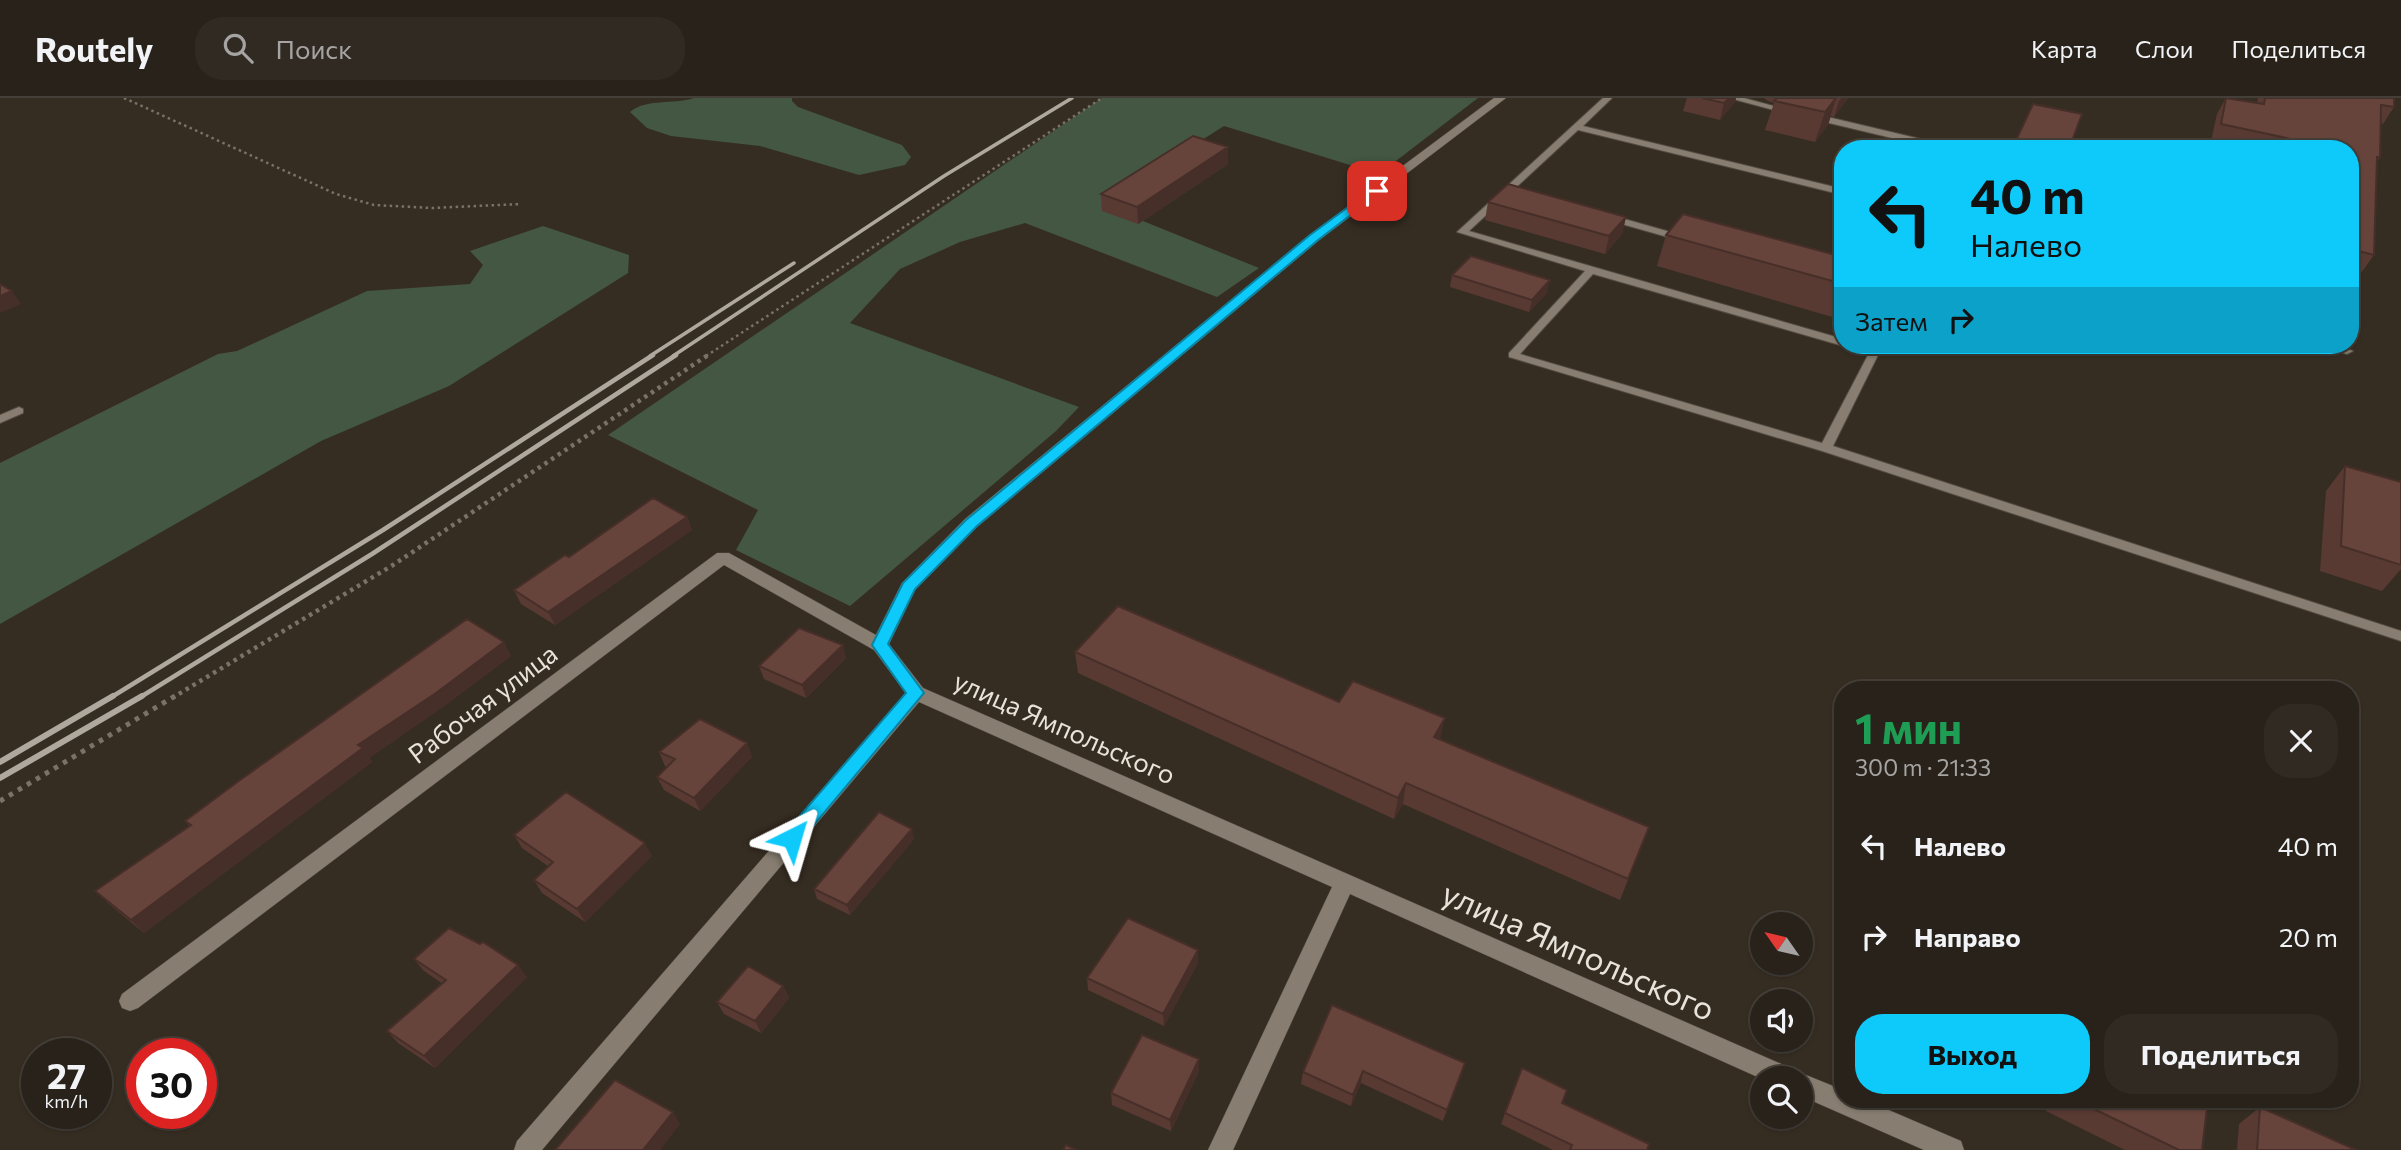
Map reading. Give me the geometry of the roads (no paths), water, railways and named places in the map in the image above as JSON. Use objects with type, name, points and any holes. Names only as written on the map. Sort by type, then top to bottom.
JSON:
[{"type":"street","points":[[526,1150],[916,693],[880,645],[908,586],[971,523],[1314,238],[1501,98]]},
{"type":"street","name":"Рабочая улица","points":[[130,1001],[723,557],[880,645]]},
{"type":"street","name":"улица Ямпольского","points":[[916,693],[1760,1066]]},
{"type":"street","points":[[1220,1150],[1344,884]]},
{"type":"street","points":[[1813,1089],[1834,1098]]},
{"type":"street","points":[[1856,1108],[1952,1150]]},
{"type":"lane","points":[[1608,98],[1462,232],[1834,341]]},
{"type":"lane","points":[[1733,98],[1912,140]]},
{"type":"lane","points":[[1577,127],[1834,190]]},
{"type":"lane","points":[[1508,190],[1521,193]]},
{"type":"lane","points":[[1602,216],[1695,242]]},
{"type":"lane","points":[[1591,270],[1513,355],[1826,448],[2401,636]]},
{"type":"lane","points":[[1826,448],[1873,354]]},
{"type":"lane","points":[[0,419],[19,411]]},
{"type":"railway","points":[[673,356],[944,176],[1072,98]]},
{"type":"railway","points":[[650,356],[794,263]]},
{"type":"railway","points":[[110,698],[383,530],[653,355]]},
{"type":"railway","points":[[139,698],[372,554],[676,355]]},
{"type":"railway","points":[[0,762],[113,696]]},
{"type":"railway","points":[[0,778],[142,696]]}]
